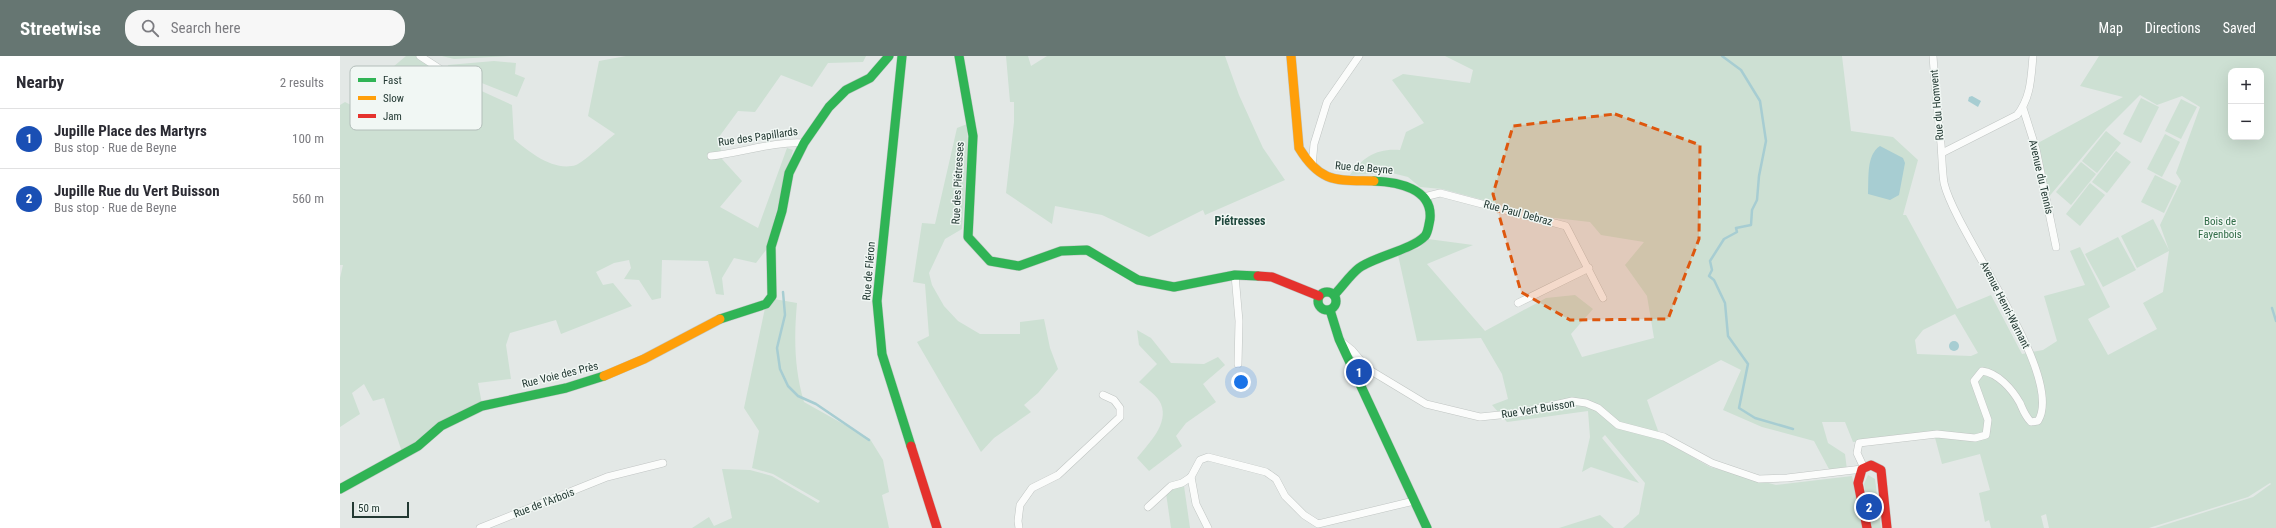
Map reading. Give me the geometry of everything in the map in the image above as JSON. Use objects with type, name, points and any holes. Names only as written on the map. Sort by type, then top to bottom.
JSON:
[{"type":"street","points":[[420,56],[435,66]]},
{"type":"street","name":"Rue des Papillards","points":[[711,156],[735,154],[794,142],[804,143],[828,107],[846,90],[870,78],[889,56]]},
{"type":"street","name":"Rue de Fléron","points":[[902,56],[877,301],[882,354],[937,528]]},
{"type":"street","name":"Rue des Piétresses","points":[[959,56],[973,136],[968,237],[990,261],[1019,266],[1061,251],[1087,250],[1138,280],[1174,287],[1235,275],[1272,277],[1319,296]]},
{"type":"street","name":"Rue de Beyne","points":[[1292,56],[1299,148],[1305,159],[1312,166],[1333,180],[1396,183],[1418,189],[1424,197]]},
{"type":"street","points":[[1312,166],[1314,144],[1327,102],[1359,56]]},
{"type":"street","name":"Rue du Homvent","points":[[1932,56],[1942,153]]},
{"type":"street","points":[[1942,153],[2017,115],[2023,108],[2030,93],[2033,56]]},
{"type":"street","name":"Avenue du Tennis","points":[[2023,108],[2036,150],[2056,247]]},
{"type":"street","name":"Rue Voie des Près","points":[[340,489],[418,446],[441,426],[482,406],[566,388],[605,376],[644,359],[720,319],[766,304],[772,296],[773,278],[771,247],[782,211],[789,173],[804,143]]},
{"type":"street","name":"Avenue Henri-Warnant","points":[[1863,468],[1857,453],[1859,443],[1937,434],[1975,438],[1986,435],[1988,420],[1974,380],[1982,371],[1990,372],[2013,392],[2026,418],[2031,422],[2038,421],[2042,413],[2041,387],[2026,342],[1954,208],[1944,183],[1942,153]]},
{"type":"street","name":"Rue Paul Debraz","points":[[1424,197],[1440,193],[1566,226],[1589,268],[1603,298]]},
{"type":"street","points":[[1334,295],[1358,268],[1412,244],[1425,236],[1430,214],[1430,206],[1424,197]]},
{"type":"street","points":[[1518,303],[1589,268]]},
{"type":"street","points":[[1235,275],[1239,321],[1238,364]]},
{"type":"street","points":[[1322,292],[1331,292],[1334,295],[1336,299],[1335,307],[1327,311],[1319,307],[1317,299],[1322,292]]},
{"type":"street","points":[[1330,310],[1339,339],[1427,528]]},
{"type":"street","name":"Rue Vert Buisson","points":[[1339,339],[1352,350],[1368,369],[1426,404],[1480,417],[1518,413],[1572,401],[1586,403],[1598,408],[1618,425],[1664,437],[1712,463],[1759,479],[1787,478],[1863,468]]},
{"type":"street","points":[[1019,528],[1018,521],[1020,505],[1032,488],[1058,475],[1120,417],[1120,408],[1114,400],[1103,395]]},
{"type":"street","points":[[1148,507],[1171,486],[1182,483],[1191,477],[1200,460],[1208,457],[1266,472],[1276,479],[1285,496],[1304,515],[1318,524],[1414,501]]},
{"type":"street","name":"Rue de l'Arbois","points":[[480,528],[607,478],[663,463]]},
{"type":"street","points":[[1867,528],[1858,483],[1863,468],[1872,465],[1881,470],[1887,528]]},
{"type":"street","points":[[1191,477],[1196,504],[1208,528]]},
{"type":"highlighted area","points":[[1615,114],[1700,145],[1699,239],[1668,319],[1570,320],[1521,292],[1493,194],[1513,126]]},
{"type":"green space","points":[[406,56],[417,56],[432,66],[394,66]]},
{"type":"green space","points":[[442,56],[510,56],[454,59]]},
{"type":"green space","points":[[626,56],[866,56],[863,62],[828,63],[812,87],[781,75],[755,112],[738,111],[719,137],[722,159],[742,181],[720,207],[758,228],[787,148],[793,150],[766,250],[756,263],[734,258],[722,278],[724,295],[716,294],[708,261],[662,260],[661,298],[652,300],[639,280],[624,279],[631,268],[629,260],[614,263],[596,272],[603,285],[613,283],[632,306],[561,334],[556,320],[510,333],[506,345],[511,379],[478,383],[482,404],[402,452],[384,398],[373,401],[364,384],[352,393],[360,414],[340,427],[340,278],[343,265],[340,265],[340,105],[345,102],[350,104],[350,130],[482,130],[482,91],[512,105],[514,139],[527,150],[542,160],[559,166],[576,165],[615,134],[588,116],[599,61]]},
{"type":"green space","points":[[1006,56],[1028,56],[1031,66],[1047,56],[1225,56],[1239,95],[1263,148],[1285,180],[1205,215],[1203,210],[1149,237],[1102,215],[1055,206],[1052,224],[1006,193],[1014,122],[1014,102],[1010,102]]},
{"type":"green space","name":"Bois de Fayenbois","points":[[1445,56],[1842,56],[1851,131],[1893,137],[1918,160],[1903,215],[1906,215],[1957,309],[1991,295],[2022,354],[2043,350],[2057,341],[2044,296],[2085,285],[2070,251],[2080,247],[2110,307],[2088,319],[2108,355],[2157,329],[2143,303],[2163,292],[2169,251],[2137,268],[2121,236],[2153,219],[2169,250],[2160,225],[2181,181],[2176,173],[2200,107],[2182,96],[2157,105],[2140,95],[2106,129],[2047,199],[2036,144],[2123,97],[2080,86],[2099,56],[2276,56],[2276,528],[2155,528],[2253,497],[2271,484],[2270,483],[2248,497],[2149,528],[2049,528],[2046,514],[2041,516],[2044,528],[1991,528],[1989,520],[1985,522],[1979,493],[1990,490],[1980,454],[1942,464],[1934,434],[1853,442],[1845,422],[1822,422],[1828,443],[1845,454],[1847,470],[1830,471],[1814,441],[1762,427],[1723,410],[1741,370],[1721,360],[1647,400],[1661,439],[1710,467],[1776,485],[1852,476],[1864,528],[1623,528],[1639,514],[1645,483],[1605,435],[1602,438],[1639,483],[1591,467],[1582,472],[1590,437],[1588,411],[1507,422],[1492,405],[1508,399],[1502,374],[1481,338],[1417,341],[1398,255],[1419,248],[1428,239],[1473,245],[1427,264],[1485,331],[1546,298],[1575,295],[1593,309],[1571,334],[1582,357],[1654,338],[1647,296],[1625,265],[1644,242],[1601,235],[1590,222],[1546,217],[1442,189],[1420,187],[1408,177],[1392,173],[1350,175],[1360,163],[1371,155],[1378,152],[1400,150],[1406,132],[1424,123],[1392,80],[1403,74],[1470,83],[1473,70]],"holes":[[[1955,314],[1978,353],[1971,356],[1917,354],[1915,340],[1923,330]]]},
{"type":"green space","points":[[494,61],[516,63],[515,74],[525,78],[517,97],[482,83],[482,66],[448,65]]},
{"type":"green space","points":[[2141,98],[2159,107],[2141,143],[2123,134]]},
{"type":"green space","points":[[2181,99],[2197,107],[2181,139],[2165,131]]},
{"type":"green space","points":[[967,124],[968,151],[962,229],[945,239],[929,273],[932,285],[944,306],[958,321],[980,334],[1020,334],[1020,322],[1044,319],[1050,348],[1058,369],[1038,393],[1024,405],[1031,412],[994,438],[981,452],[917,342],[929,336],[925,284],[913,282],[922,223],[935,224],[957,128]]},
{"type":"green space","points":[[2106,131],[2121,143],[2097,173],[2082,161]]},
{"type":"green space","points":[[2165,134],[2180,142],[2162,177],[2147,169]]},
{"type":"green space","points":[[2116,151],[2131,162],[2107,193],[2092,182]]},
{"type":"green space","points":[[2081,162],[2096,174],[2071,205],[2056,192]]},
{"type":"green space","points":[[2155,175],[2177,186],[2164,213],[2141,202]]},
{"type":"green space","points":[[2090,183],[2105,195],[2080,226],[2066,214]]},
{"type":"green space","points":[[2118,237],[2136,270],[2103,287],[2085,254]]},
{"type":"green space","points":[[774,299],[797,303],[795,328],[796,352],[798,377],[804,402],[870,439],[883,460],[889,492],[882,495],[889,528],[692,528],[709,517],[714,526],[732,518],[722,469],[750,470],[772,476],[818,503],[820,501],[773,474],[752,468],[759,431],[744,408],[765,308]]},
{"type":"green space","points":[[1137,330],[1151,338],[1171,363],[1204,364],[1218,357],[1225,365],[1203,384],[1216,402],[1186,423],[1176,436],[1182,446],[1149,471],[1137,458],[1152,440],[1160,426],[1163,411],[1157,398],[1139,382],[1157,364],[1139,345]]},
{"type":"green space","points":[[1868,475],[1875,479],[1881,528],[1871,528],[1864,484]]},
{"type":"green space","points":[[1184,486],[1190,528],[1171,528],[1166,493],[1170,487]]},
{"type":"green space","points":[[1600,515],[1614,528],[1559,528]]},
{"type":"water","points":[[1972,96],[1981,101],[1978,107],[1968,101],[1969,97]]},
{"type":"water","points":[[1880,146],[1903,158],[1905,163],[1899,195],[1890,200],[1868,194],[1870,161],[1872,155]]},
{"type":"water","points":[[1952,341],[1956,341],[1958,342],[1958,350],[1952,351],[1949,348],[1949,344]]},
{"type":"waterway","points":[[1722,56],[1741,70],[1760,101],[1766,141],[1759,176],[1757,200],[1752,210],[1751,225],[1736,228],[1737,232],[1724,239],[1710,261],[1712,270],[1709,276],[1714,280],[1725,303],[1728,336],[1748,364],[1739,408],[1755,418],[1793,429]]},
{"type":"waterway","points":[[783,292],[785,315],[777,348],[780,369],[788,386],[798,396],[816,404],[869,440]]},
{"type":"waterway","points":[[2272,308],[2276,321]]},
{"type":"traffic: fast","points":[[720,319],[766,304],[772,296],[771,247],[782,211],[789,173],[804,143],[829,107],[846,90],[870,78],[889,56]]},
{"type":"traffic: fast","points":[[902,56],[877,301],[882,354],[911,446]]},
{"type":"traffic: fast","points":[[959,56],[973,136],[968,237],[990,261],[1019,266],[1061,251],[1087,250],[1138,280],[1174,287],[1235,275],[1258,276]]},
{"type":"traffic: fast","points":[[1334,295],[1359,268],[1419,241],[1427,233],[1430,219],[1429,209],[1426,200],[1420,194],[1403,185],[1374,181]]},
{"type":"traffic: fast","points":[[1323,292],[1331,292],[1336,297],[1336,301],[1334,308],[1331,310],[1323,310],[1318,305],[1318,297],[1323,292]]},
{"type":"traffic: fast","points":[[1330,310],[1339,339],[1427,528]]},
{"type":"traffic: fast","points":[[340,489],[418,446],[441,426],[482,406],[566,388],[604,376]]},
{"type":"traffic: slow","points":[[1291,56],[1299,148],[1307,160],[1315,168],[1331,178],[1340,180],[1374,181]]},
{"type":"traffic: slow","points":[[604,376],[644,359],[720,319]]},
{"type":"traffic: jam","points":[[1258,276],[1272,277],[1319,296]]},
{"type":"traffic: jam","points":[[911,446],[937,528]]},
{"type":"traffic: jam","points":[[1867,528],[1858,483],[1862,469],[1871,465],[1881,470],[1887,528]]},
{"type":"place","name":"Jupille Place des Martyrs","points":[[1359,372]]},
{"type":"place","name":"Jupille Rue du Vert Buisson","points":[[1869,507]]},
{"type":"district","name":"Piétresses","points":[[1240,221]]}]
